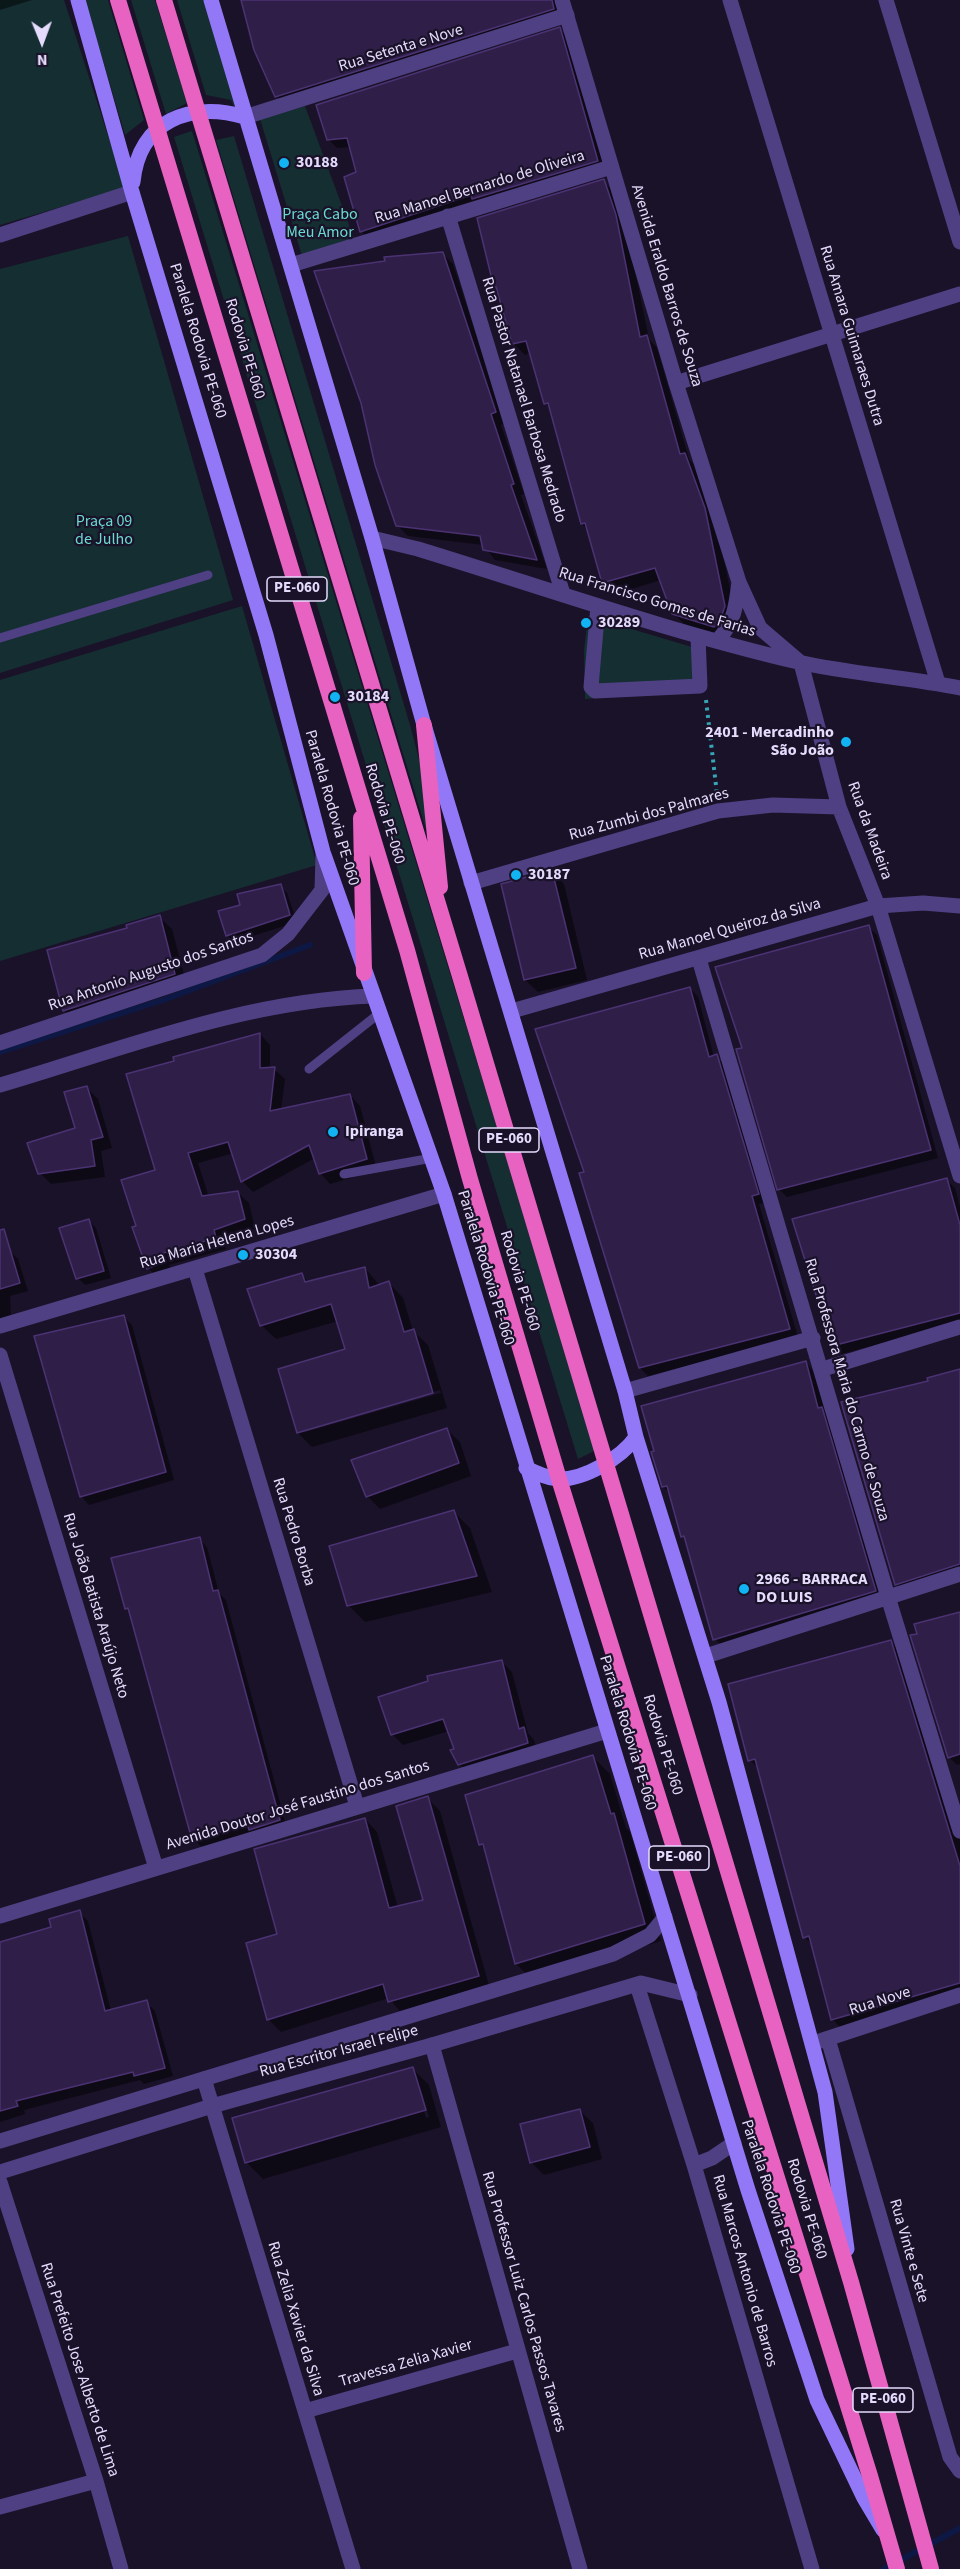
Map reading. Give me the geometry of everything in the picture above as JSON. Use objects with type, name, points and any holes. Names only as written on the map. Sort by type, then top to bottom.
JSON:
[{"type":"highway","name":"Rodovia PE-060","points":[[118,0],[159,128],[407,950],[470,1179],[559,1479],[863,2453],[897,2569]]},
{"type":"highway","name":"Rodovia PE-060","points":[[164,0],[443,920],[851,2282]]},
{"type":"highway","points":[[424,725],[443,920]]},
{"type":"highway","points":[[360,799],[364,973]]},
{"type":"highway","name":"PE-060","points":[[851,2282],[931,2569]]},
{"type":"main road","name":"Paralela Rodovia PE-060","points":[[78,0],[132,192],[233,520],[323,852],[444,1194],[734,2144],[817,2400],[864,2499],[887,2537]]},
{"type":"main road","name":"PE-060","points":[[211,0],[372,538],[471,883],[512,1011],[625,1391],[636,1437],[706,1656],[825,2092],[851,2282]]},
{"type":"main road","points":[[132,192],[134,168],[138,158],[143,147],[159,128],[184,113],[199,110],[222,110],[245,117]]},
{"type":"main road","points":[[526,1468],[559,1479],[606,1465],[625,1452],[636,1437]]},
{"type":"street","name":"Avenida Eraldo Barros de Souza","points":[[562,0],[676,383],[739,582],[760,628],[801,663]]},
{"type":"street","name":"Rua Amara Guimaraes Dutra","points":[[730,0],[938,683]]},
{"type":"street","points":[[886,0],[960,242]]},
{"type":"street","name":"Rua Setenta e Nove","points":[[245,117],[567,15]]},
{"type":"street","name":"Rua Manoel Bernardo de Oliveira","points":[[291,265],[611,167]]},
{"type":"street","points":[[0,235],[132,192]]},
{"type":"street","name":"Rua Pastor Natanael Barbosa Medrado","points":[[448,216],[563,594]]},
{"type":"street","points":[[676,383],[960,294]]},
{"type":"street","name":"Rua Francisco Gomes de Farias","points":[[372,538],[418,549],[698,637],[801,663],[960,688]]},
{"type":"street","name":"Avenida Eraldo Barros de Souza","points":[[717,641],[726,631],[735,613],[739,582]]},
{"type":"street","points":[[598,606],[592,690],[597,692],[700,686],[698,637]]},
{"type":"street","name":"Rua da Madeira","points":[[801,663],[839,807],[878,906],[960,1176]]},
{"type":"street","name":"Rua Zumbi dos Palmares","points":[[471,883],[718,811],[773,806],[839,807]]},
{"type":"street","name":"Rua Antonio Augusto dos Santos","points":[[0,1042],[262,955],[288,934],[322,890],[323,852]]},
{"type":"street","name":"Rua Manoel Queiroz da Silva","points":[[512,1011],[878,906],[923,903],[960,906]]},
{"type":"street","name":"Rua Professora Maria do Carmo de Souza","points":[[699,958],[823,1369],[888,1597],[960,1831]]},
{"type":"street","points":[[0,1085],[249,1012],[351,997],[374,996]]},
{"type":"street","name":"Rua Maria Helena Lopes","points":[[0,1326],[444,1194]]},
{"type":"street","name":"Rua Pedro Borba","points":[[195,1269],[357,1806]]},
{"type":"street","points":[[823,1369],[960,1327]]},
{"type":"street","points":[[625,1391],[813,1338]]},
{"type":"street","name":"Rua João Batista Araújo Neto","points":[[0,1355],[156,1868]]},
{"type":"street","points":[[706,1656],[960,1574]]},
{"type":"street","name":"Avenida Doutor José Faustino dos Santos","points":[[0,1916],[607,1731]]},
{"type":"street","name":"Rua Escritor Israel Felipe","points":[[0,2141],[613,1954],[650,1935],[665,1917]]},
{"type":"street","name":"Rua Escritor Israel Felipe","points":[[0,2172],[212,2106],[432,2045],[637,1984],[668,1988],[690,1995]]},
{"type":"street","name":"Rua Marcos Antonio de Barros","points":[[637,1984],[694,2165],[812,2569]]},
{"type":"street","name":"Rua Nove","points":[[812,2044],[960,1995]]},
{"type":"street","name":"Rua Vinte e Sete","points":[[828,2039],[950,2457],[960,2471]]},
{"type":"street","name":"Rua Professor Luiz Carlos Passos Tavares","points":[[432,2045],[580,2569]]},
{"type":"street","name":"Rua Zelia Xavier da Silva","points":[[204,2079],[353,2569]]},
{"type":"street","points":[[694,2165],[712,2158],[734,2144]]},
{"type":"street","name":"Rua Prefeito Jose Alberto de Lima","points":[[0,2182],[96,2481],[121,2569]]},
{"type":"street","name":"Travessa Zelia Xavier","points":[[305,2411],[517,2351]]},
{"type":"street","points":[[0,2507],[96,2481]]},
{"type":"lane","points":[[0,638],[208,575]]},
{"type":"lane","points":[[309,1069],[381,1012]]},
{"type":"lane","points":[[344,1174],[432,1158]]},
{"type":"path","points":[[700,686],[706,694],[718,811]]},
{"type":"green space","points":[[0,0],[64,0],[125,188],[0,225]]},
{"type":"green space","points":[[85,0],[108,0],[144,120],[125,135]]},
{"type":"green space","points":[[131,0],[155,0],[187,103],[166,114]]},
{"type":"green space","points":[[177,0],[207,0],[237,114],[231,100],[206,95]]},
{"type":"green space","name":"Praça Cabo Meu Amor","points":[[305,106],[355,241],[303,259],[260,119]]},
{"type":"green space","points":[[192,131],[596,1450],[578,1459],[174,137]]},
{"type":"green space","points":[[234,136],[410,725],[433,812],[426,829],[216,140]]},
{"type":"green space","name":"Praça 09 de Julho","points":[[128,236],[233,600],[0,673],[0,269]]},
{"type":"green space","points":[[242,606],[317,865],[0,961],[0,680]]},
{"type":"green space","points":[[588,616],[702,650],[703,689],[585,699],[584,650]]},
{"type":"building","points":[[241,0],[552,0],[554,9],[275,97],[254,50]]},
{"type":"building","points":[[560,27],[598,161],[472,199],[471,195],[360,232],[344,177],[356,172],[347,138],[327,140],[316,105]]},
{"type":"building","points":[[604,179],[616,215],[640,337],[647,335],[680,454],[685,453],[705,508],[725,606],[719,623],[714,627],[672,614],[655,568],[602,583],[585,523],[581,524],[548,403],[544,404],[526,341],[512,344],[496,287],[494,288],[477,218]]},
{"type":"building","points":[[443,252],[496,412],[491,414],[514,484],[511,485],[537,560],[483,550],[480,536],[396,526],[375,465],[361,403],[314,271],[385,261],[384,257]]},
{"type":"building","points":[[552,870],[576,968],[524,980],[501,884]]},
{"type":"building","points":[[281,884],[290,915],[226,936],[218,911],[240,905],[237,894]]},
{"type":"building","points":[[160,915],[175,974],[63,1011],[47,950],[127,928],[126,925]]},
{"type":"building","points":[[869,925],[931,1150],[777,1190],[736,1049],[742,1048],[715,967]]},
{"type":"building","points":[[690,987],[709,1057],[717,1054],[759,1194],[752,1196],[790,1329],[639,1368],[579,1173],[584,1172],[535,1029]]},
{"type":"building","points":[[260,1033],[260,1068],[275,1067],[270,1111],[350,1094],[367,1159],[319,1174],[309,1145],[241,1182],[228,1142],[188,1153],[202,1196],[238,1191],[245,1219],[214,1230],[216,1238],[160,1254],[162,1262],[147,1269],[132,1227],[136,1226],[121,1180],[155,1170],[126,1074],[174,1061],[173,1057]]},
{"type":"building","points":[[87,1086],[103,1137],[91,1140],[95,1166],[38,1174],[27,1143],[75,1128],[64,1092]]},
{"type":"building","points":[[947,1178],[960,1225],[960,1313],[832,1346],[792,1219]]},
{"type":"building","points":[[89,1219],[104,1271],[76,1279],[59,1228]]},
{"type":"building","points":[[4,1229],[20,1283],[0,1289],[0,1230]]},
{"type":"building","points":[[365,1267],[369,1288],[389,1281],[404,1332],[414,1329],[433,1393],[297,1433],[278,1369],[345,1349],[331,1304],[260,1326],[247,1289],[302,1273],[305,1282]]},
{"type":"building","points":[[124,1315],[166,1472],[80,1497],[34,1336]]},
{"type":"building","points":[[806,1361],[818,1408],[822,1407],[876,1591],[713,1640],[684,1536],[681,1537],[667,1486],[662,1487],[651,1452],[654,1451],[641,1406]]},
{"type":"building","points":[[960,1369],[960,1564],[895,1585],[841,1402],[928,1381],[927,1378]]},
{"type":"building","points":[[447,1428],[459,1463],[366,1497],[351,1460]]},
{"type":"building","points":[[454,1510],[477,1576],[347,1606],[329,1546]]},
{"type":"building","points":[[200,1537],[213,1591],[218,1590],[280,1820],[249,1830],[247,1824],[192,1840],[128,1608],[125,1609],[111,1558]]},
{"type":"building","points":[[960,1612],[960,1754],[948,1758],[910,1635],[917,1634],[914,1624]]},
{"type":"building","points":[[891,1640],[960,1866],[960,1983],[831,2020],[809,1936],[803,1938],[755,1759],[748,1761],[728,1684]]},
{"type":"building","points":[[502,1660],[519,1729],[524,1727],[528,1743],[458,1765],[450,1750],[454,1749],[443,1719],[391,1735],[378,1697],[428,1681],[427,1676]]},
{"type":"building","points":[[593,1755],[611,1814],[614,1813],[645,1924],[515,1964],[483,1844],[479,1845],[465,1795]]},
{"type":"building","points":[[428,1796],[479,1976],[388,2002],[383,1984],[267,2020],[246,1943],[277,1934],[254,1849],[365,1818],[389,1908],[423,1900],[396,1806]]},
{"type":"building","points":[[80,1910],[105,2011],[147,2000],[165,2068],[134,2076],[133,2072],[16,2101],[18,2106],[0,2111],[0,1942],[51,1927],[49,1919]]},
{"type":"building","points":[[413,2067],[426,2110],[245,2163],[232,2118]]},
{"type":"building","points":[[580,2109],[590,2147],[530,2163],[520,2124]]},
{"type":"waterway","points":[[0,1052],[166,999],[310,945]]},
{"type":"waterway","points":[[884,2569],[960,2528]]},
{"type":"place","name":"30188","points":[[284,163]]},
{"type":"place","name":"30289","points":[[586,623]]},
{"type":"place","name":"30184","points":[[335,697]]},
{"type":"place","name":"2401 - Mercadinho São João","points":[[846,742]]},
{"type":"place","name":"30187","points":[[516,875]]},
{"type":"place","name":"Ipiranga","points":[[333,1132]]},
{"type":"place","name":"30304","points":[[243,1255]]},
{"type":"place","name":"2966 - BARRACA DO LUIS","points":[[744,1589]]}]
